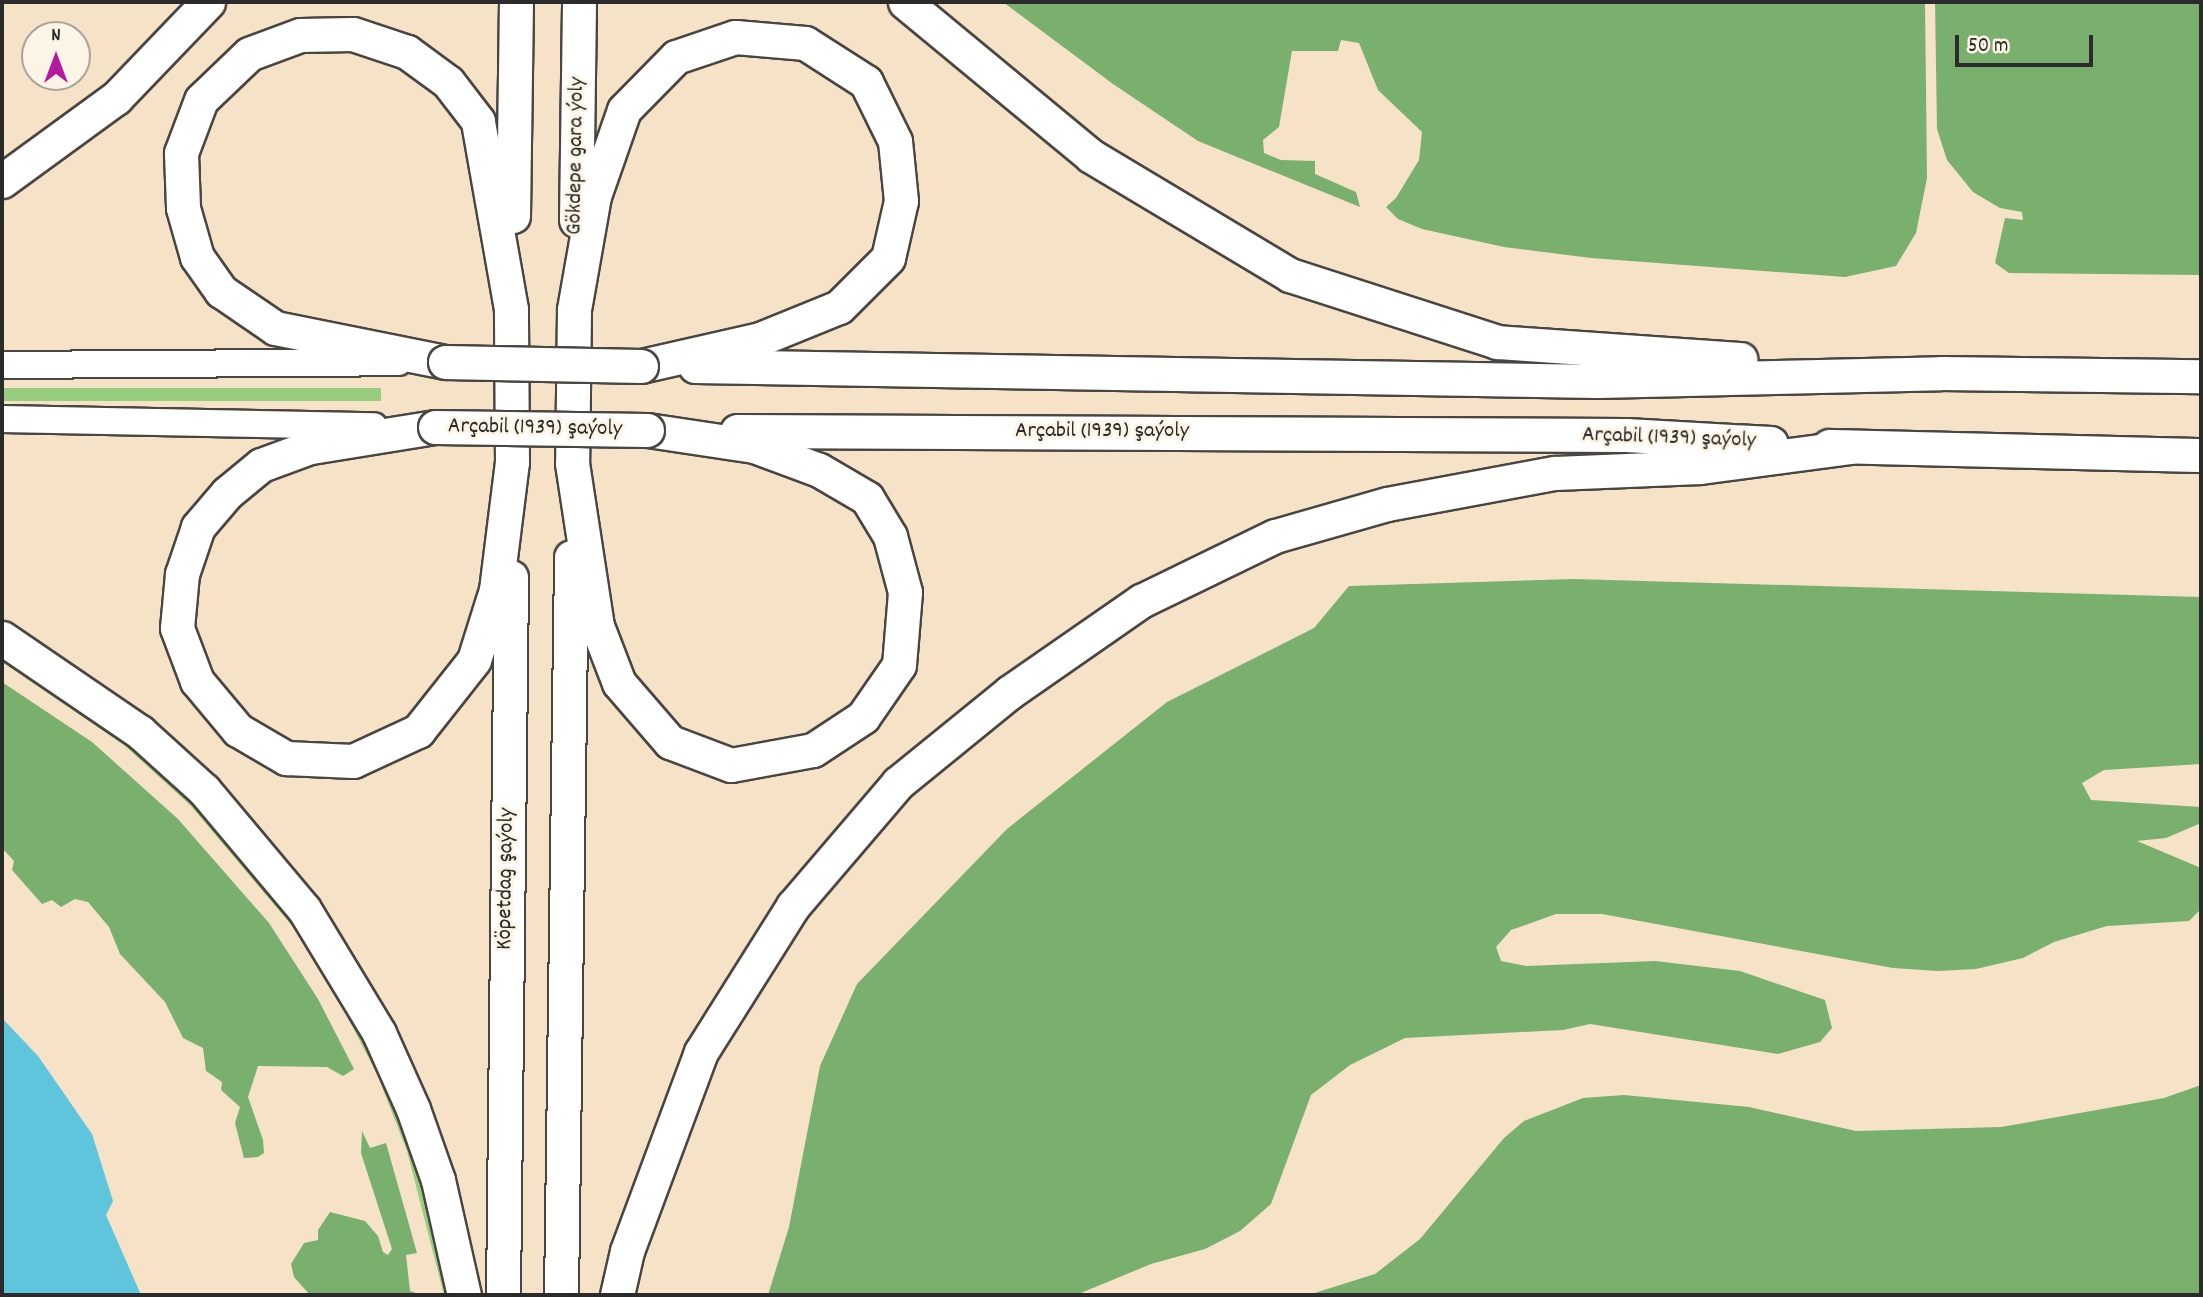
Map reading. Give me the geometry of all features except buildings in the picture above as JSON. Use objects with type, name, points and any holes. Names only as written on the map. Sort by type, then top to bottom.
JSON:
[{"type":"main road","points":[[2,181],[116,98],[208,2]]},
{"type":"main road","points":[[435,427],[310,447],[261,465],[227,493],[198,527],[182,574],[177,628],[197,681],[238,730],[286,758],[353,761],[418,731],[474,660],[496,590],[512,462],[511,309],[516,2]]},
{"type":"main road","name":"Gökdepe gara ýoly","points":[[575,310],[579,2]]},
{"type":"main road","points":[[905,2],[1091,156],[1290,275],[1497,342],[1941,373]]},
{"type":"main road","points":[[511,309],[478,121],[448,82],[407,52],[353,34],[300,35],[249,54],[201,100],[181,153],[183,208],[197,257],[221,291],[275,328],[445,362],[1597,381],[1941,373],[2201,376]]},
{"type":"main road","points":[[561,1295],[575,310],[594,196],[624,110],[676,57],[736,37],[805,43],[866,82],[895,141],[901,201],[888,258],[839,307],[760,339],[641,366]]},
{"type":"main road","name":"Arçabil (1939) şaýoly","points":[[435,427],[1626,435],[1850,447],[2201,455]]},
{"type":"main road","points":[[572,463],[597,626],[619,683],[670,742],[731,765],[813,750],[863,717],[899,665],[905,592],[890,536],[867,498],[819,470],[754,446],[647,430]]},
{"type":"main road","points":[[617,1295],[626,1251],[701,1052],[793,906],[898,783],[1010,692],[1141,601],[1275,536],[1387,504],[1555,473],[1700,467],[1850,447]]},
{"type":"main road","name":"Köpetdag şaýoly","points":[[502,1295],[512,462]]},
{"type":"main road","points":[[2,638],[141,732],[204,790],[304,909],[372,1021],[413,1109],[438,1180],[464,1295]]},
{"type":"street","points":[[2,365],[445,362]]},
{"type":"street","points":[[1941,373],[2201,363]]},
{"type":"street","name":"Arçabil (1939) şaýoly","points":[[2,419],[435,427]]},
{"type":"green space","points":[[1003,2],[1925,2],[1927,178],[1916,233],[1896,266],[1845,277],[1591,258],[1504,247],[1422,229],[1398,219],[1386,207],[1396,198],[1419,160],[1422,132],[1378,90],[1359,43],[1341,40],[1338,51],[1292,51],[1279,127],[1263,140],[1264,153],[1281,160],[1315,161],[1315,174],[1356,192],[1360,207],[1198,141],[1113,84]]},
{"type":"green space","points":[[1935,2],[2201,2],[2201,275],[2009,273],[1995,263],[2005,218],[2023,220],[2022,212],[2000,208],[1973,192],[1947,160],[1937,129]]},
{"type":"green space","points":[[2,388],[381,388],[381,401],[2,401]]},
{"type":"green space","points":[[1574,579],[2201,597],[2201,764],[2104,770],[2082,783],[2091,800],[2201,807],[2201,823],[2166,838],[2137,841],[2201,868],[2201,909],[2189,921],[2107,926],[2054,942],[2023,958],[1976,969],[1938,971],[1893,968],[1602,914],[1556,914],[1511,930],[1496,947],[1501,961],[1526,966],[1655,961],[1740,971],[1825,1000],[1832,1028],[1820,1042],[1778,1054],[1590,1024],[1563,1030],[1405,1038],[1350,1065],[1311,1095],[1271,1204],[1240,1231],[1205,1249],[1151,1264],[1076,1295],[768,1295],[789,1227],[820,1066],[857,984],[1007,829],[1167,702],[1314,628],[1349,586]]},
{"type":"green space","points":[[2,652],[60,687],[197,801],[248,858],[344,995],[414,1149],[453,1295],[444,1295],[407,1151],[377,1074],[338,999],[293,927],[191,806],[124,745],[2,662]]},
{"type":"green space","points":[[2,682],[92,742],[178,819],[269,923],[318,999],[354,1069],[343,1076],[327,1067],[258,1066],[248,1097],[263,1140],[264,1153],[258,1157],[244,1158],[235,1123],[240,1107],[221,1090],[222,1082],[206,1071],[203,1048],[183,1038],[165,1002],[120,954],[109,927],[88,902],[75,899],[61,907],[52,900],[42,904],[12,870],[14,861],[2,848]]},
{"type":"green space","points":[[2201,1085],[2201,1295],[1308,1295],[1375,1274],[1420,1239],[1504,1138],[1524,1121],[1583,1098],[1624,1095],[1749,1107],[1856,1131],[2001,1127],[2164,1098]]},
{"type":"green space","points":[[362,1131],[370,1148],[386,1143],[417,1253],[406,1255],[410,1291],[422,1295],[310,1295],[294,1277],[291,1264],[304,1243],[318,1240],[318,1230],[330,1212],[365,1221],[378,1236],[383,1252],[388,1255],[392,1249],[361,1153]]},
{"type":"water","points":[[2,1018],[38,1056],[92,1134],[113,1201],[106,1215],[141,1295],[2,1295]]}]
